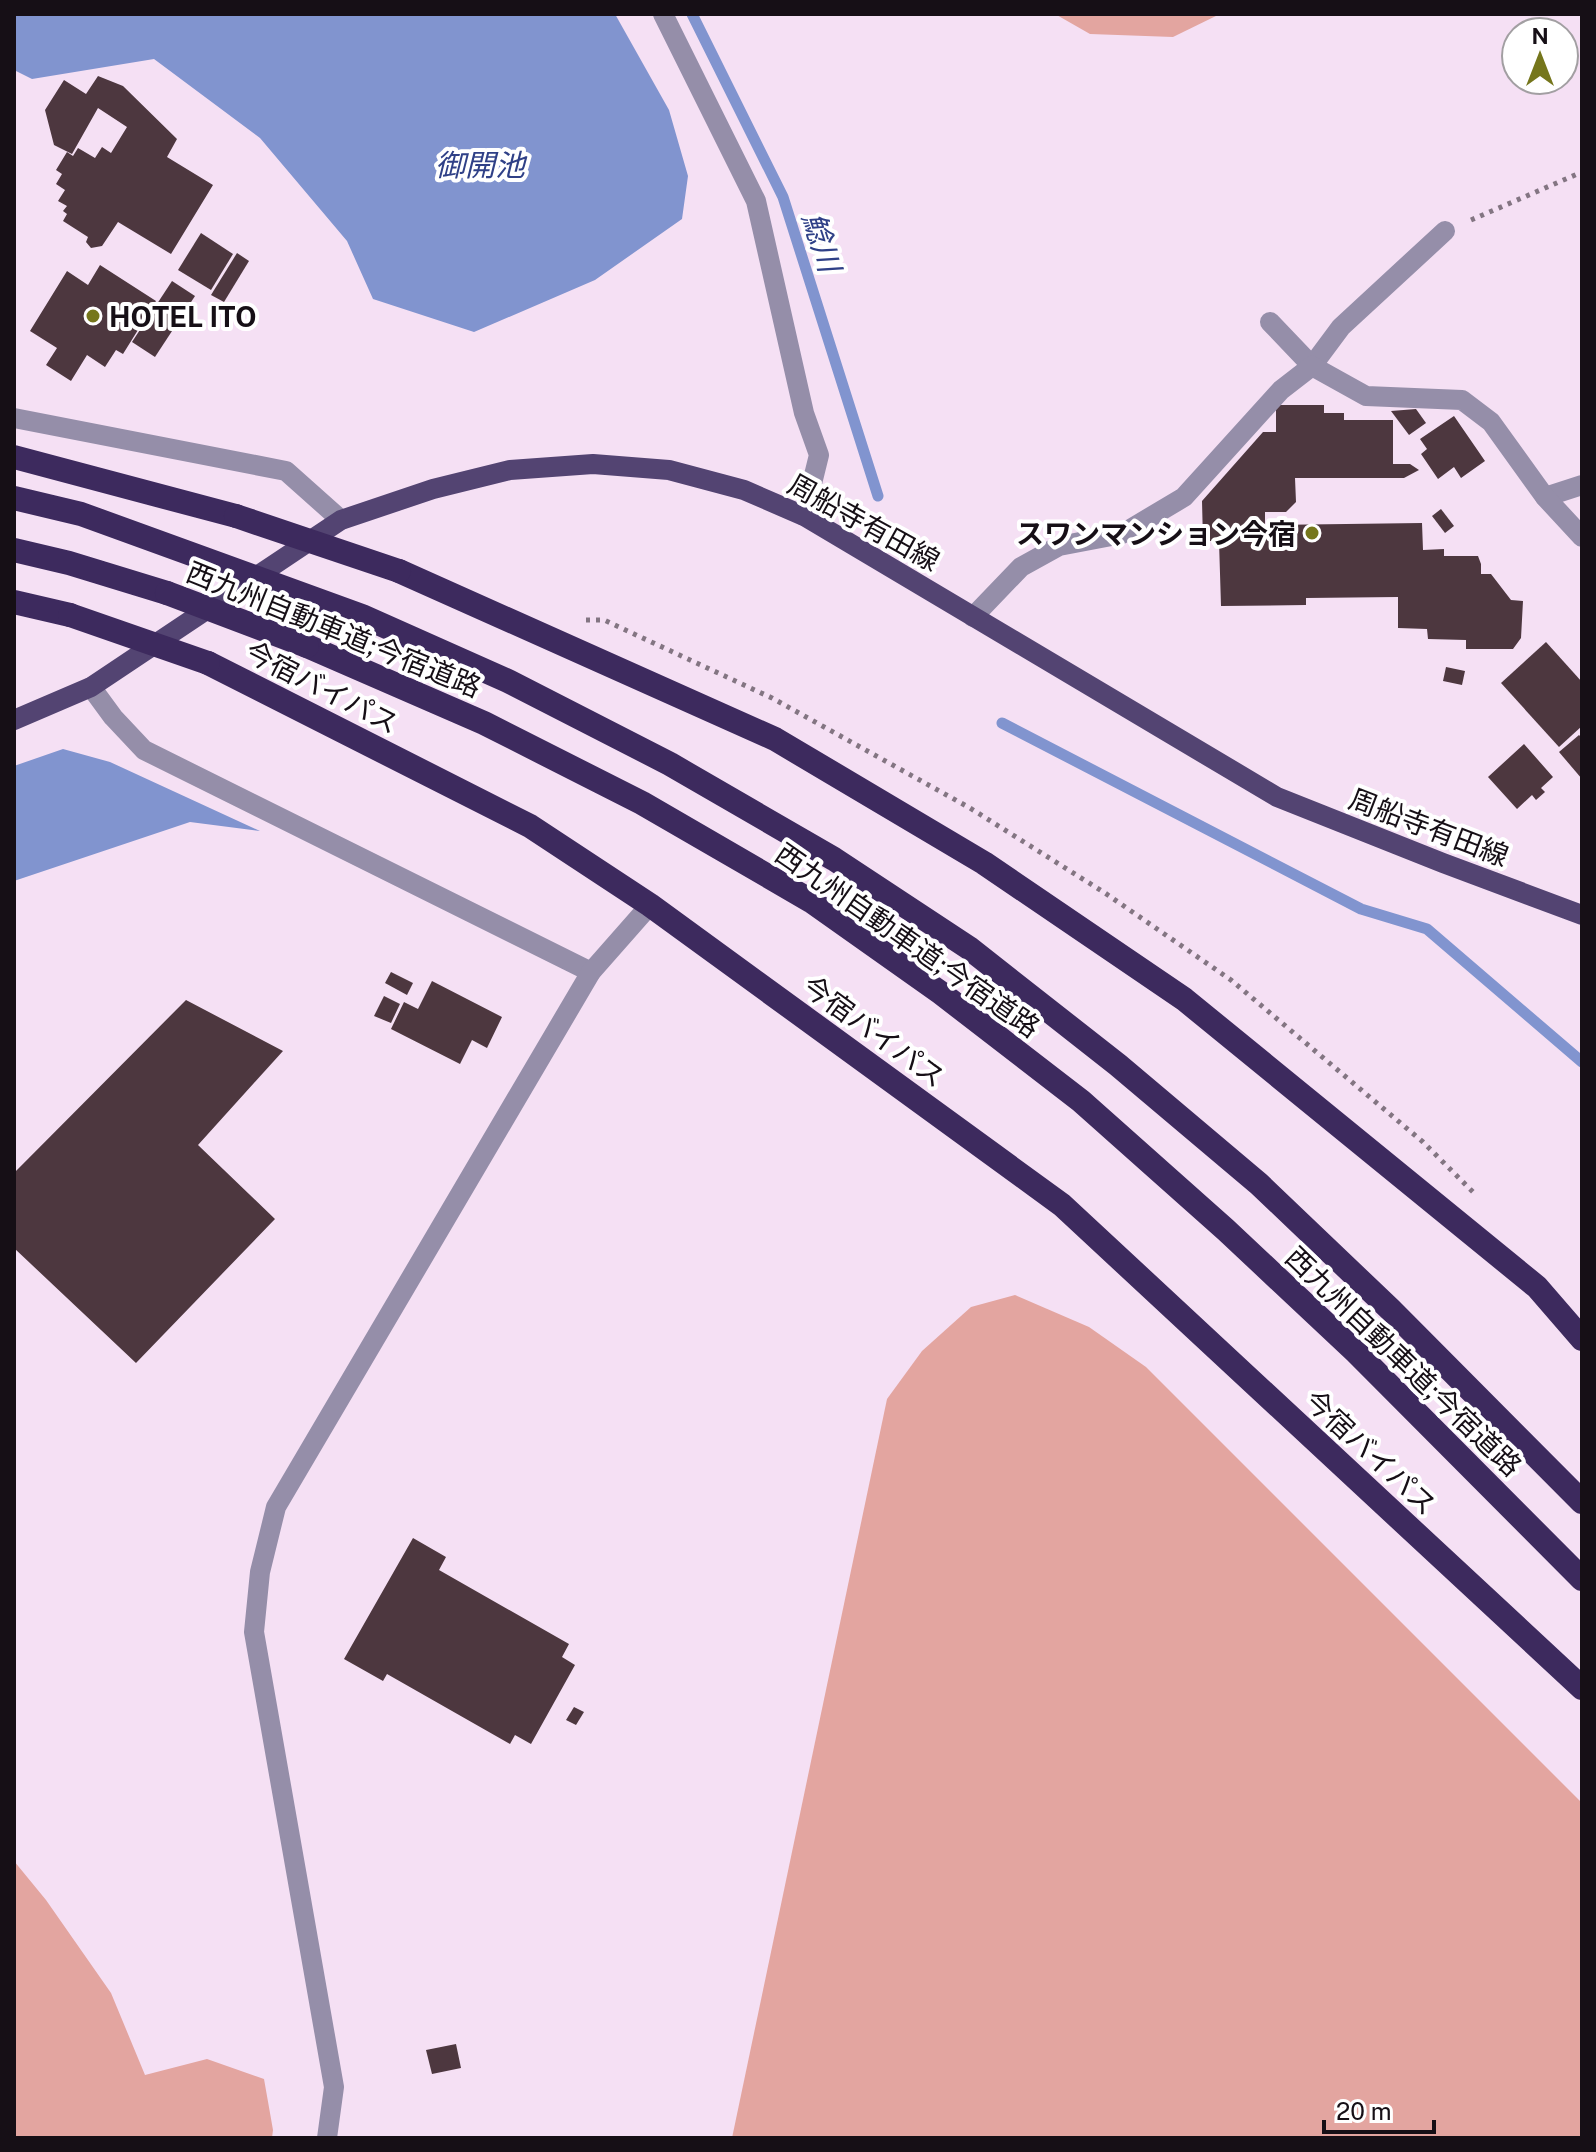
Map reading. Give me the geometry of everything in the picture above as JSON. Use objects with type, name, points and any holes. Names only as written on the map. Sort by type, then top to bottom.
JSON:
[{"type":"highway","points":[[14,457],[236,516],[399,571],[775,739],[984,863],[1184,999],[1537,1287],[1582,1339]]},
{"type":"highway","name":"西九州自動車道;今宿道路","points":[[14,498],[81,514],[377,622],[508,681],[656,757],[834,859],[969,948],[1118,1065],[1259,1184],[1391,1310],[1582,1502]]},
{"type":"highway","name":"西九州自動車道;今宿道路","points":[[14,550],[167,593],[307,646],[484,723],[642,803],[811,901],[941,993],[1081,1101],[1226,1230],[1356,1352],[1582,1579]]},
{"type":"highway","name":"今宿バイパス","points":[[14,602],[70,615],[208,663],[530,826],[650,905],[1062,1205],[1582,1688]]},
{"type":"main road","name":"周船寺有田線","points":[[14,720],[91,687],[341,520],[433,489],[510,470],[593,464],[669,470],[744,490],[804,516],[1277,797],[1582,915]]},
{"type":"street","points":[[663,14],[756,201],[804,413],[819,455],[804,516]]},
{"type":"street","points":[[973,617],[1021,567],[1059,546],[1122,534],[1184,497],[1281,390],[1312,366],[1341,327],[1445,231]]},
{"type":"street","points":[[1270,322],[1312,366],[1366,396],[1462,400],[1491,422],[1545,497],[1582,537]]},
{"type":"street","points":[[14,418],[286,471],[341,520]]},
{"type":"street","points":[[1545,497],[1582,485]]},
{"type":"street","points":[[91,687],[113,717],[144,750],[591,972]]},
{"type":"street","points":[[327,2138],[334,2087],[254,1632],[260,1572],[276,1507],[591,972],[650,905]]},
{"type":"path","points":[[1445,231],[1582,172]]},
{"type":"shaded area","points":[[1055,14],[1220,14],[1173,37],[1090,34]]},
{"type":"shaded area","points":[[1015,1295],[1089,1327],[1146,1367],[1582,1803],[1582,2138],[732,2138],[887,1399],[922,1351],[971,1307]]},
{"type":"shaded area","points":[[14,1861],[46,1900],[111,1993],[145,2075],[207,2059],[264,2079],[272,2138],[14,2138]]},
{"type":"water","name":"御開池","points":[[14,14],[615,14],[669,110],[688,176],[682,219],[595,280],[474,332],[373,299],[347,241],[260,138],[154,59],[32,79],[14,70]]},
{"type":"water","points":[[63,749],[110,762],[260,831],[190,822],[14,881],[14,766]]},
{"type":"building","points":[[98,76],[123,86],[177,139],[167,157],[213,185],[171,254],[118,222],[102,246],[91,248],[86,242],[88,237],[63,221],[67,214],[63,211],[67,206],[58,201],[65,190],[56,184],[62,174],[56,170],[67,152],[73,156],[78,148],[95,158],[102,147],[111,153],[127,127],[98,108],[72,154],[54,145],[45,110],[64,80],[86,94]]},
{"type":"building","points":[[201,233],[233,254],[211,290],[178,270]]},
{"type":"building","points":[[237,253],[249,261],[224,302],[211,295]]},
{"type":"building","name":"HOTEL ITO","points":[[100,265],[156,301],[123,354],[116,350],[105,367],[87,355],[71,381],[46,365],[57,348],[30,331],[67,271],[88,285]]},
{"type":"building","points":[[172,281],[195,296],[155,357],[132,342]]},
{"type":"building","name":"スワンマンション今宿","points":[[1276,405],[1324,405],[1324,413],[1344,413],[1344,420],[1393,420],[1393,464],[1410,464],[1419,470],[1404,478],[1295,478],[1296,502],[1286,512],[1265,512],[1265,525],[1422,523],[1423,550],[1444,549],[1444,556],[1478,556],[1481,574],[1491,574],[1511,600],[1523,601],[1521,638],[1513,649],[1466,649],[1466,640],[1428,639],[1427,629],[1398,628],[1398,597],[1306,598],[1306,605],[1221,606],[1219,541],[1203,541],[1202,501],[1263,432],[1276,432]]},
{"type":"building","points":[[1416,409],[1426,423],[1409,435],[1391,411]]},
{"type":"building","points":[[1454,416],[1485,461],[1461,478],[1454,467],[1438,479],[1421,454],[1427,449],[1420,439]]},
{"type":"building","points":[[1441,509],[1454,526],[1445,533],[1432,516]]},
{"type":"building","points":[[1546,642],[1582,682],[1582,726],[1559,747],[1501,683]]},
{"type":"building","points":[[1446,667],[1465,671],[1462,685],[1443,681]]},
{"type":"building","points":[[1579,735],[1582,738],[1582,779],[1559,752]]},
{"type":"building","points":[[1524,744],[1553,777],[1541,788],[1545,792],[1536,800],[1532,795],[1517,809],[1488,777]]},
{"type":"building","points":[[391,972],[413,983],[407,995],[385,983]]},
{"type":"building","points":[[432,981],[502,1017],[487,1048],[472,1040],[460,1064],[391,1029],[404,1002],[418,1009]]},
{"type":"building","points":[[384,996],[400,1004],[391,1023],[374,1016]]},
{"type":"building","points":[[186,1000],[283,1051],[198,1145],[275,1219],[136,1363],[14,1248],[14,1173]]},
{"type":"building","points":[[413,1538],[446,1557],[439,1570],[569,1644],[562,1657],[575,1665],[531,1744],[515,1735],[510,1744],[387,1674],[383,1681],[344,1659]]},
{"type":"building","points":[[574,1707],[584,1712],[576,1725],[566,1720]]},
{"type":"building","points":[[456,2044],[461,2068],[432,2074],[426,2050]]},
{"type":"waterway","name":"鯰川","points":[[692,14],[783,197],[878,496]]},
{"type":"waterway","points":[[1002,723],[1361,909],[1427,929],[1582,1062]]},
{"type":"place","name":"HOTEL ITO","points":[[93,316]]},
{"type":"place","name":"スワンマンション今宿","points":[[1312,533]]}]
